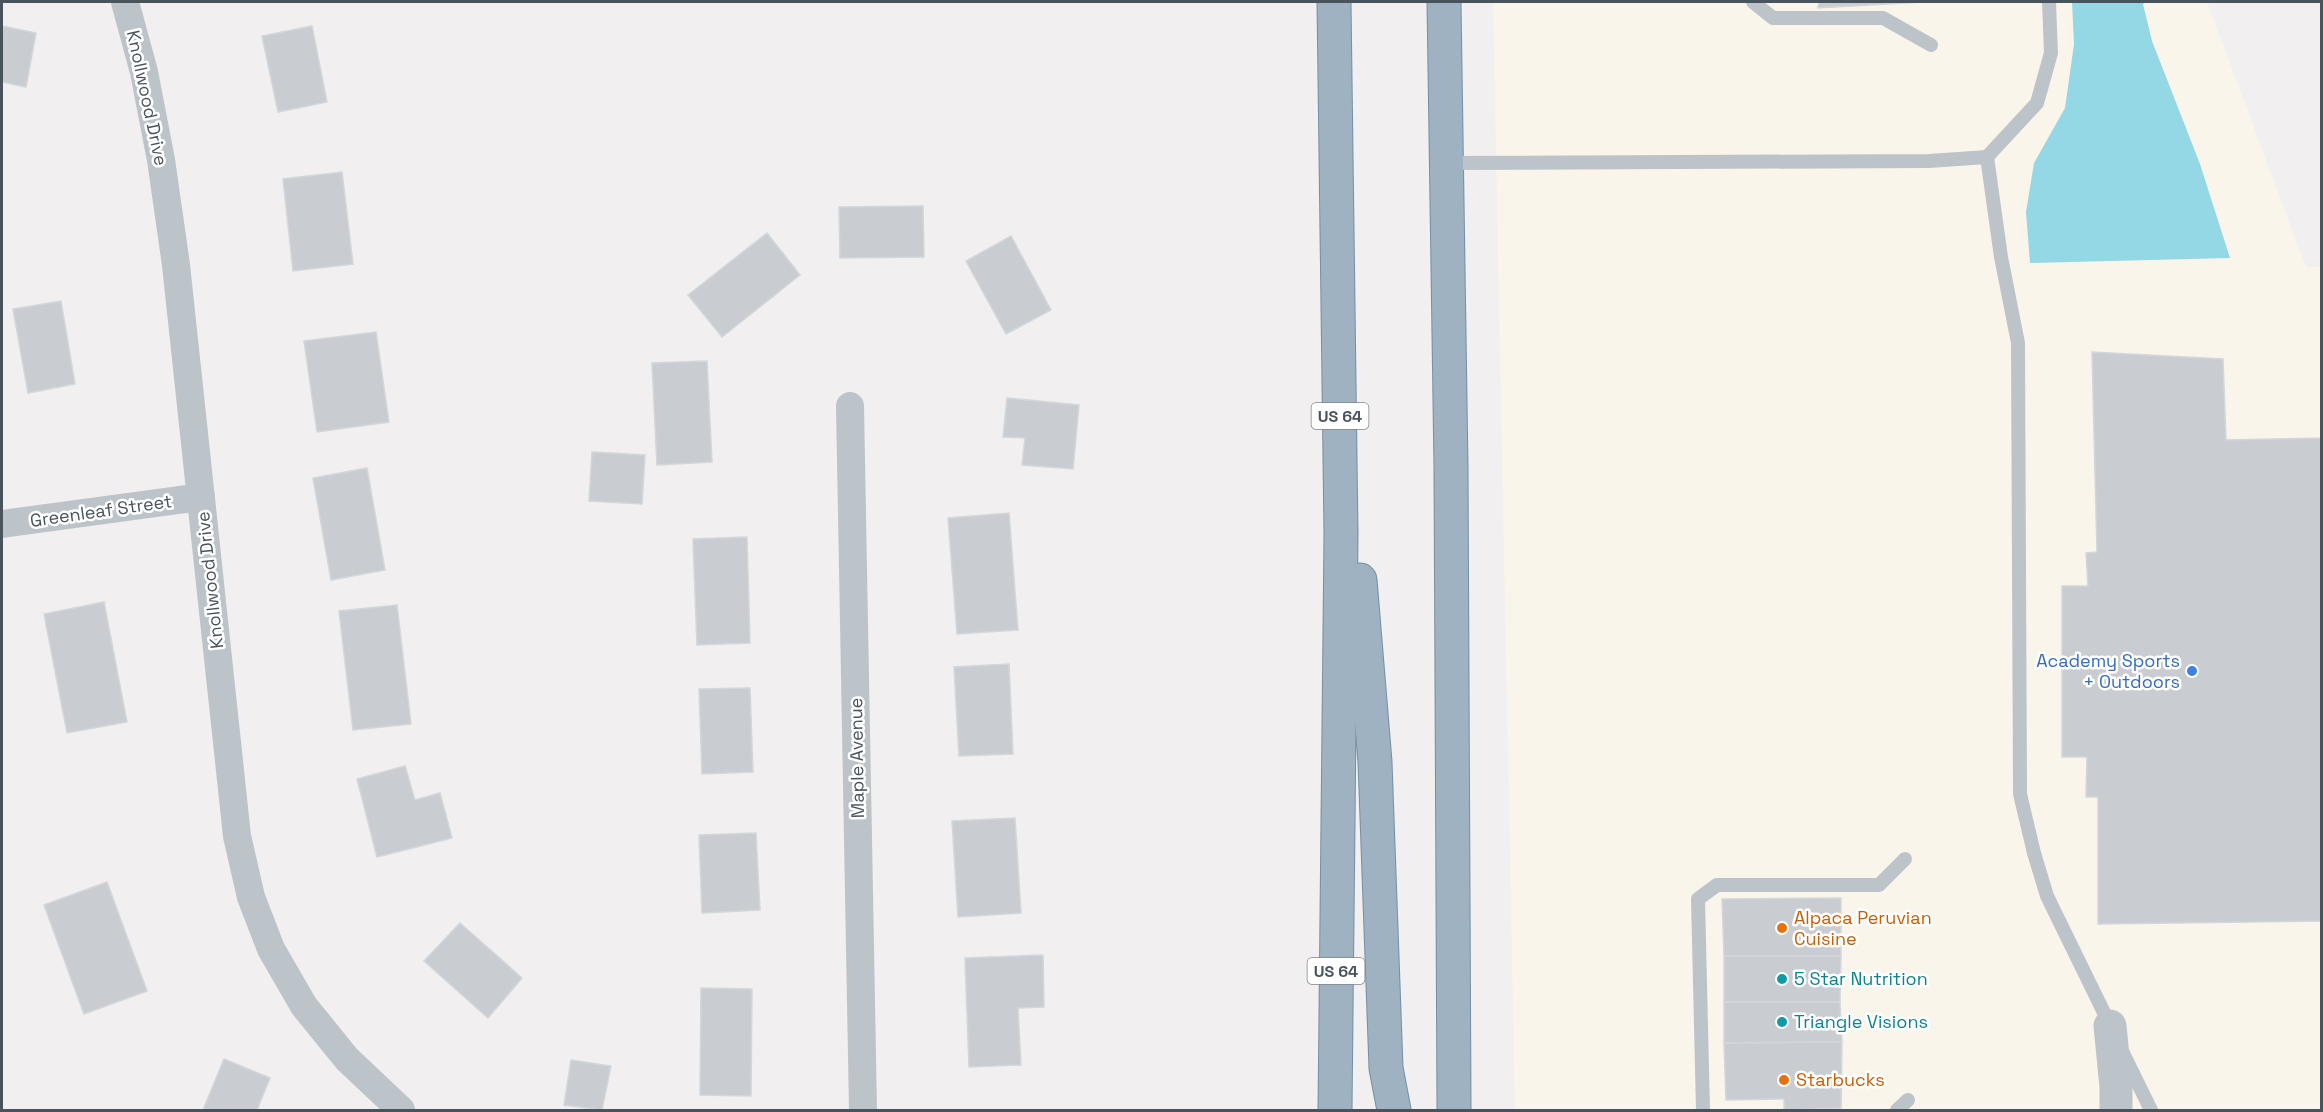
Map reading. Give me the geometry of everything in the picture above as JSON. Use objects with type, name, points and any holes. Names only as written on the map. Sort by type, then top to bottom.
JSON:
[{"type":"highway","name":"US 64","points":[[1334,2],[1341,534],[1335,1110]]},
{"type":"highway","points":[[1444,2],[1452,479],[1454,1110]]},
{"type":"highway","points":[[1340,457],[1358,547],[1375,762],[1386,1068],[1394,1110]]},
{"type":"street","name":"Knollwood Drive","points":[[125,2],[144,72],[161,160],[176,265],[237,836],[251,897],[271,949],[304,1006],[347,1059],[401,1110]]},
{"type":"street","name":"Maple Avenue","points":[[850,406],[863,1110]]},
{"type":"street","name":"Greenleaf Street","points":[[2,524],[201,497]]},
{"type":"street","points":[[2110,1026],[2116,1110]]},
{"type":"lane","points":[[1753,2],[1773,18],[1883,18],[1931,45]]},
{"type":"lane","points":[[1446,163],[1917,161],[1987,157],[2037,103],[2050,53],[2049,2]]},
{"type":"lane","points":[[1987,157],[2001,258],[2018,344],[2020,794],[2047,896],[2151,1110]]},
{"type":"lane","points":[[1703,1110],[1698,899],[1717,885],[1879,885],[1905,859]]},
{"type":"lane","points":[[1897,1110],[1908,1100]]},
{"type":"shaded area","points":[[1493,2],[2207,2],[2306,267],[2321,267],[2321,1110],[1515,1110]]},
{"type":"water","points":[[2072,2],[2145,2],[2143,4],[2152,41],[2200,164],[2230,258],[2030,263],[2026,212],[2034,163],[2065,108],[2074,44]]},
{"type":"building","points":[[1819,2],[1922,2],[1818,8]]},
{"type":"building","points":[[2,26],[36,33],[26,87],[2,82]]},
{"type":"building","points":[[312,26],[327,102],[278,112],[262,36]]},
{"type":"building","points":[[342,172],[353,264],[293,271],[283,179]]},
{"type":"building","points":[[923,206],[924,257],[840,258],[839,207]]},
{"type":"building","points":[[767,233],[800,275],[722,337],[688,295]]},
{"type":"building","points":[[1011,236],[1051,310],[1006,334],[966,261]]},
{"type":"building","points":[[61,301],[75,384],[28,393],[13,309]]},
{"type":"building","points":[[376,332],[389,422],[317,432],[304,341]]},
{"type":"building","name":"Academy Sports + Outdoors","points":[[2092,352],[2223,359],[2226,440],[2322,438],[2322,921],[2098,924],[2098,797],[2086,797],[2087,757],[2062,757],[2062,586],[2088,586],[2086,553],[2097,552]]},
{"type":"building","points":[[707,361],[712,462],[657,465],[652,363]]},
{"type":"building","points":[[1007,398],[1079,405],[1073,469],[1022,465],[1025,438],[1003,437]]},
{"type":"building","points":[[592,452],[645,455],[642,504],[589,501]]},
{"type":"building","points":[[367,468],[385,570],[331,580],[313,478]]},
{"type":"building","points":[[1009,513],[1018,630],[957,634],[948,518]]},
{"type":"building","points":[[747,537],[750,643],[697,645],[693,539]]},
{"type":"building","points":[[104,602],[127,722],[67,733],[44,614]]},
{"type":"building","points":[[397,605],[411,724],[353,730],[339,611]]},
{"type":"building","points":[[1009,664],[1013,754],[959,756],[954,667]]},
{"type":"building","points":[[750,688],[753,772],[702,774],[699,689]]},
{"type":"building","points":[[405,766],[415,800],[440,793],[452,838],[377,857],[357,779]]},
{"type":"building","points":[[1015,818],[1021,913],[958,917],[952,821]]},
{"type":"building","points":[[756,833],[760,910],[702,913],[699,835]]},
{"type":"building","points":[[107,882],[147,991],[84,1014],[44,905]]},
{"type":"building","name":"Alpaca Peruvian Cuisine","points":[[1841,898],[1841,956],[1724,956],[1722,899]]},
{"type":"building","points":[[460,923],[522,978],[488,1018],[424,961]]},
{"type":"building","points":[[1043,955],[1044,1007],[1018,1008],[1021,1065],[969,1067],[965,958]]},
{"type":"building","name":"5 Star Nutrition","points":[[1724,956],[1841,956],[1840,1002],[1724,1002]]},
{"type":"building","points":[[701,988],[752,989],[751,1096],[700,1095]]},
{"type":"building","name":"Triangle Visions","points":[[1724,1002],[1840,1002],[1842,1042],[1724,1043]]},
{"type":"building","name":"Starbucks","points":[[1842,1042],[1841,1108],[1784,1110],[1784,1099],[1726,1100],[1724,1043]]},
{"type":"building","points":[[224,1059],[270,1078],[257,1110],[203,1110]]},
{"type":"building","points":[[571,1060],[611,1066],[602,1110],[564,1105]]},
{"type":"place","name":"Academy Sports + Outdoors","points":[[2192,671]]},
{"type":"place","name":"Alpaca Peruvian Cuisine","points":[[1782,928]]},
{"type":"place","name":"5 Star Nutrition","points":[[1782,979]]},
{"type":"place","name":"Triangle Visions","points":[[1782,1022]]},
{"type":"place","name":"Starbucks","points":[[1784,1080]]}]
